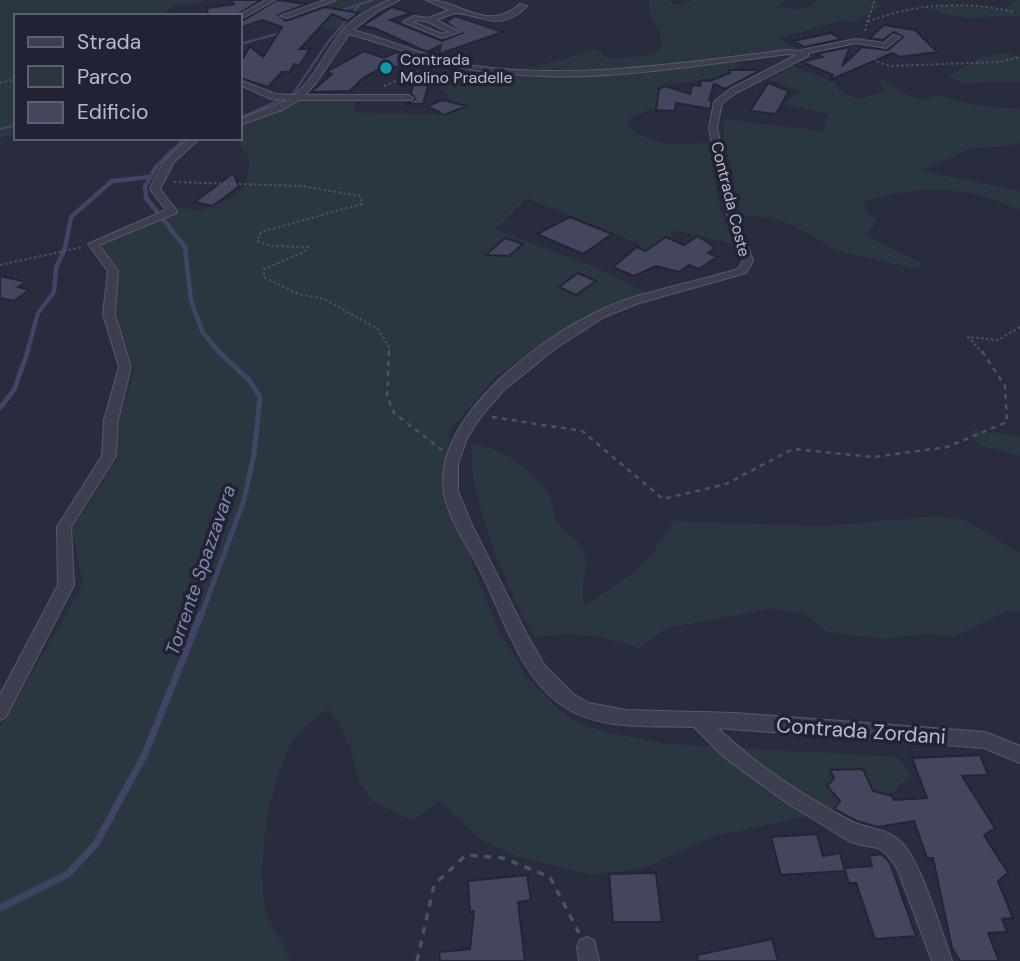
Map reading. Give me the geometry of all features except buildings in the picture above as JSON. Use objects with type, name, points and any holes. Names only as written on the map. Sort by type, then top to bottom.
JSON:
[{"type":"street","points":[[242,15],[271,0]]},
{"type":"street","points":[[284,16],[332,0]]},
{"type":"street","points":[[242,121],[295,98],[314,79],[346,31],[369,13],[395,0]]},
{"type":"street","points":[[430,0],[494,20],[512,16],[523,6]]},
{"type":"street","points":[[430,20],[456,32],[442,36],[408,22],[416,18],[430,20],[456,10]]},
{"type":"street","points":[[346,31],[443,61],[498,71],[611,73],[800,52],[856,41],[883,46],[896,37]]},
{"type":"street","name":"Contrada Coste","points":[[450,456],[481,405],[544,351],[601,315],[671,290],[742,271],[748,261],[729,206],[713,128],[719,102],[733,91],[801,58],[805,54],[800,52]]},
{"type":"street","points":[[242,83],[267,94],[295,98],[409,98]]},
{"type":"street","points":[[0,712],[66,585],[64,527],[109,456],[111,420],[125,367],[109,314],[113,271],[93,244],[172,211],[155,190],[157,180],[166,165],[194,140]]},
{"type":"street","name":"Contrada Zordani","points":[[450,456],[451,492],[535,667],[564,698],[585,709],[613,717],[698,719],[985,740],[1020,755]]},
{"type":"street","points":[[698,719],[720,746],[825,816],[859,836],[880,838],[894,849],[905,862],[942,961]]},
{"type":"path","points":[[856,41],[864,34],[875,0]]},
{"type":"path","points":[[867,22],[893,11],[911,8],[969,6],[1015,12]]},
{"type":"path","points":[[883,46],[877,52],[875,61],[890,66],[999,62],[1020,57]]},
{"type":"path","points":[[384,86],[443,61]]},
{"type":"path","points":[[157,180],[222,185],[255,183],[302,186],[360,197],[362,204],[348,210],[290,221],[261,233],[257,242],[270,246],[307,247],[304,252],[264,269],[264,277],[298,294],[324,299],[379,329],[389,347],[387,396],[394,413],[450,456]]},
{"type":"path","points":[[0,265],[47,257],[93,244]]},
{"type":"path","points":[[486,417],[519,419],[582,431],[663,499],[726,484],[793,449],[874,457],[947,447],[1007,422],[1011,403],[997,366],[968,337],[998,340],[1020,327]]},
{"type":"path","points":[[417,961],[433,885],[466,855],[503,858],[550,877],[588,954]]},
{"type":"green space","points":[[0,0],[204,0],[200,4],[174,5],[165,12],[168,14],[14,14],[14,134],[0,138]]},
{"type":"green space","points":[[325,0],[386,0],[336,29],[308,27],[315,13],[305,6]]},
{"type":"green space","points":[[649,0],[668,0],[674,5],[694,0],[785,0],[779,7],[795,9],[804,8],[817,0],[869,0],[881,6],[854,22],[841,21],[778,38],[800,51],[759,52],[617,69],[525,69],[589,50],[598,51],[607,58],[636,57],[656,52],[662,48],[659,30],[651,18]]},
{"type":"green space","points":[[1016,0],[1020,0],[1020,16],[966,18],[926,10],[948,5],[1005,10]]},
{"type":"green space","points":[[1004,53],[1020,56],[1020,82],[963,83],[949,76],[983,56]]},
{"type":"green space","points":[[735,60],[739,65],[718,78],[667,85],[662,92],[660,106],[631,117],[627,125],[637,133],[656,141],[709,144],[720,208],[734,244],[673,230],[669,251],[635,254],[642,245],[527,198],[495,229],[597,268],[647,293],[586,316],[529,352],[496,377],[450,430],[446,469],[476,577],[500,632],[527,678],[575,722],[605,732],[669,744],[898,757],[911,776],[882,800],[711,837],[646,868],[591,875],[519,857],[484,842],[440,801],[412,821],[374,802],[359,783],[350,746],[330,709],[302,731],[285,756],[271,799],[267,824],[262,874],[263,895],[269,919],[290,961],[0,961],[0,728],[83,585],[72,529],[118,458],[119,424],[134,370],[117,312],[118,268],[105,255],[102,245],[176,212],[176,207],[200,211],[231,198],[246,184],[250,161],[238,140],[242,140],[242,123],[278,111],[303,97],[356,101],[353,113],[446,114],[453,103],[438,83],[470,69],[584,77],[681,69]]},
{"type":"green space","points":[[793,66],[836,83],[838,91],[859,99],[886,91],[878,81],[880,79],[922,99],[938,95],[975,105],[1020,109],[1020,142],[1017,145],[968,149],[922,171],[1020,191],[1020,210],[981,196],[943,190],[905,192],[865,202],[865,211],[875,220],[875,226],[866,233],[870,238],[921,263],[918,269],[837,251],[795,226],[770,218],[741,216],[724,139],[723,119],[823,131],[829,114],[782,104],[801,92],[769,79]]},
{"type":"green space","points":[[971,430],[1020,436],[1020,456],[979,445]]},
{"type":"green space","points":[[472,444],[496,450],[507,456],[528,471],[545,490],[557,522],[584,553],[586,566],[582,593],[585,606],[632,574],[654,552],[673,521],[824,526],[938,516],[965,520],[1020,553],[1020,611],[1005,612],[956,636],[926,634],[882,639],[827,632],[805,614],[769,609],[667,628],[639,648],[600,637],[568,634],[535,637],[513,595],[491,543],[476,489]]},
{"type":"waterway","points":[[360,4],[373,0]]},
{"type":"waterway","name":"Torrente Spazzavara","points":[[242,117],[293,94],[328,42],[360,4]]},
{"type":"waterway","points":[[336,12],[360,4]]},
{"type":"waterway","points":[[242,43],[284,32]]},
{"type":"waterway","points":[[0,129],[14,126]]},
{"type":"waterway","name":"Torrente Spazzavara","points":[[183,140],[156,167],[145,187],[146,198],[185,247],[191,301],[203,333],[219,352]]},
{"type":"waterway","points":[[27,353],[38,313],[54,292],[56,268],[65,248],[71,217],[112,181],[149,177]]},
{"type":"waterway","points":[[0,408],[14,390],[28,351]]},
{"type":"waterway","name":"Torrente Spazzavara","points":[[201,616],[244,500],[254,454],[260,397],[249,380],[219,352]]},
{"type":"waterway","name":"Torrente Spazzavara","points":[[0,908],[68,874],[96,844],[145,754],[201,614]]},
{"type":"place","name":"Contrada Molino Pradelle","points":[[386,68]]}]
